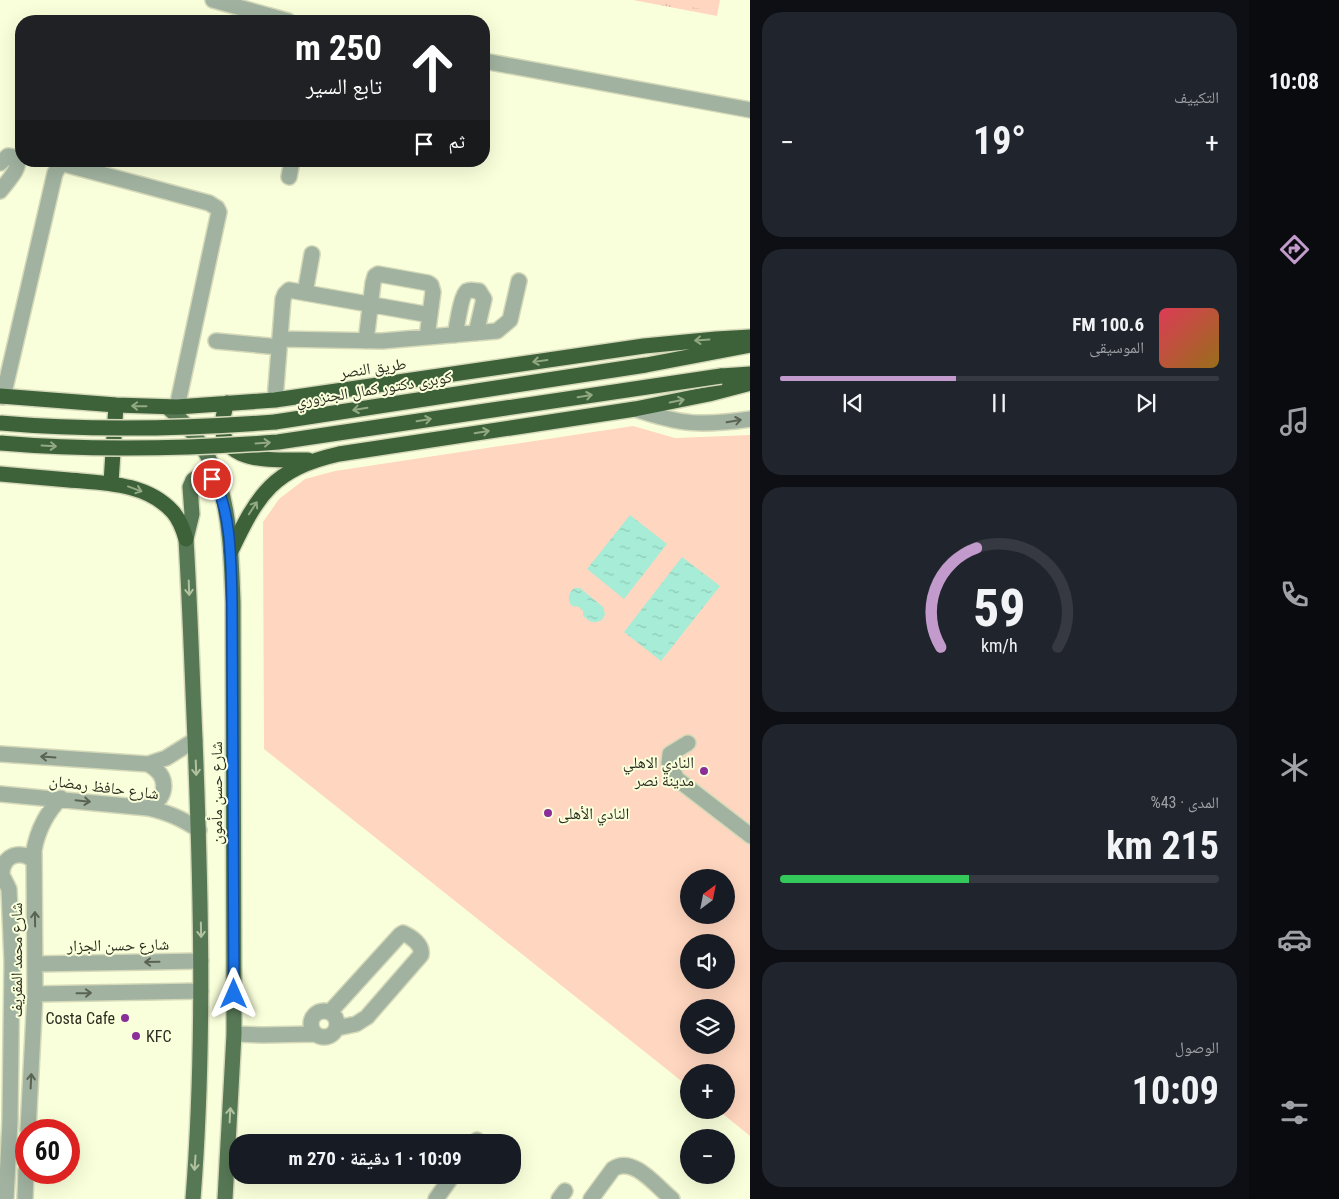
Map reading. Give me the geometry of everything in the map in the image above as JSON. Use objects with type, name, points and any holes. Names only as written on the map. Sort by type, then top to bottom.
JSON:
[{"type":"highway","name":"طريق النصر","points":[[1,397],[172,407],[275,400],[644,346],[716,338],[750,337]]},
{"type":"highway","name":"كوبرى دكتور كمال الجنزوري","points":[[0,423],[129,428],[215,426],[275,422],[636,366],[750,345]]},
{"type":"highway","points":[[0,444],[129,448],[208,447],[278,442],[721,376],[750,374]]},
{"type":"highway","points":[[231,551],[253,507],[269,487],[290,471],[313,460],[339,454],[635,409],[700,396],[750,383]]},
{"type":"highway","points":[[227,403],[224,412],[223,431],[226,440],[239,452],[262,460],[313,460]]},
{"type":"highway","points":[[111,483],[116,405]]},
{"type":"highway","points":[[0,474],[111,483],[132,488],[151,495],[167,506],[180,521],[186,539]]},
{"type":"main road","name":"شارع حسن مأمون","points":[[172,407],[206,451],[218,479],[231,551],[234,1034],[225,1199]]},
{"type":"main road","name":"شارع حسن مأمون","points":[[193,1199],[198,1112],[201,961],[199,830],[186,539],[192,514],[191,483],[196,477],[205,475],[212,479],[224,508]]},
{"type":"street","points":[[212,0],[266,15]]},
{"type":"street","points":[[490,62],[750,110]]},
{"type":"street","points":[[0,163],[8,156],[15,159]]},
{"type":"street","points":[[0,191],[18,167]]},
{"type":"street","points":[[1,397],[55,173],[59,167]]},
{"type":"street","points":[[75,167],[209,203],[220,212],[172,407]]},
{"type":"street","points":[[289,177],[291,167]]},
{"type":"street","points":[[305,293],[312,254]]},
{"type":"street","points":[[366,341],[375,276],[382,274],[431,285],[433,292],[427,337]]},
{"type":"street","points":[[216,342],[382,342],[498,331],[510,320],[519,281]]},
{"type":"street","points":[[275,400],[285,294],[288,290],[430,315]]},
{"type":"street","points":[[455,335],[463,296],[468,290],[479,291],[484,299],[476,333]]},
{"type":"street","points":[[635,409],[672,421],[689,424],[722,423],[750,419]]},
{"type":"street","name":"شارع حافظ رمضان","points":[[0,754],[148,764],[166,758],[195,740]]},
{"type":"street","points":[[688,743],[670,754],[669,763],[677,779],[750,836]]},
{"type":"street","points":[[148,764],[161,774],[164,790],[156,804],[148,808]]},
{"type":"street","name":"شارع حافظ رمضان","points":[[0,794],[61,798],[148,808],[180,817],[199,830]]},
{"type":"street","name":"شارع محمد المقريف","points":[[29,1119],[35,994],[34,861],[36,838],[46,816],[61,798]]},
{"type":"street","points":[[1,872],[7,860],[16,855],[26,855],[34,861]]},
{"type":"street","name":"شارع محمد المقريف","points":[[1,872],[9,889],[6,959],[6,1199]]},
{"type":"street","points":[[330,1012],[400,935],[407,935],[420,946],[422,952],[419,959],[367,1018],[356,1024],[338,1028]]},
{"type":"street","name":"شارع حسن الجزار","points":[[35,964],[201,961]]},
{"type":"street","points":[[35,994],[201,991]]},
{"type":"street","points":[[234,1034],[314,1034],[326,1038],[333,1035],[338,1028],[335,1016],[330,1012],[324,1011],[315,1015],[311,1024],[314,1034]]},
{"type":"street","points":[[591,1199],[613,1169],[626,1164],[635,1167],[672,1199]]},
{"type":"street","points":[[25,1199],[26,1184]]},
{"type":"street","points":[[436,1199],[447,1184]]},
{"type":"green space","points":[[633,0],[720,0],[717,16]]},
{"type":"green space","points":[[689,0],[708,0],[706,10],[687,6]]},
{"type":"green space","name":"النادي الأهلى","points":[[633,426],[675,438],[750,435],[750,1136],[729,1119],[735,1119],[735,1064],[680,1064],[680,1080],[264,749],[263,522],[279,499],[305,479],[335,471]]},
{"type":"water","points":[[630,515],[667,544],[624,599],[587,569]]},
{"type":"water","points":[[682,557],[720,586],[661,661],[624,632]]},
{"type":"water","points":[[574,588],[580,588],[603,607],[605,614],[602,620],[590,621],[583,616],[583,611],[579,607],[572,606],[569,597],[570,592]]},
{"type":"place","name":"النادي الاهلي مدينة نصر","points":[[704,771]]},
{"type":"place","name":"النادي الأهلى","points":[[548,813]]},
{"type":"place","name":"Costa Cafe","points":[[125,1018]]},
{"type":"place","name":"KFC","points":[[136,1036]]},
{"type":"route","points":[[212,479],[224,508],[231,551],[234,994]]}]
